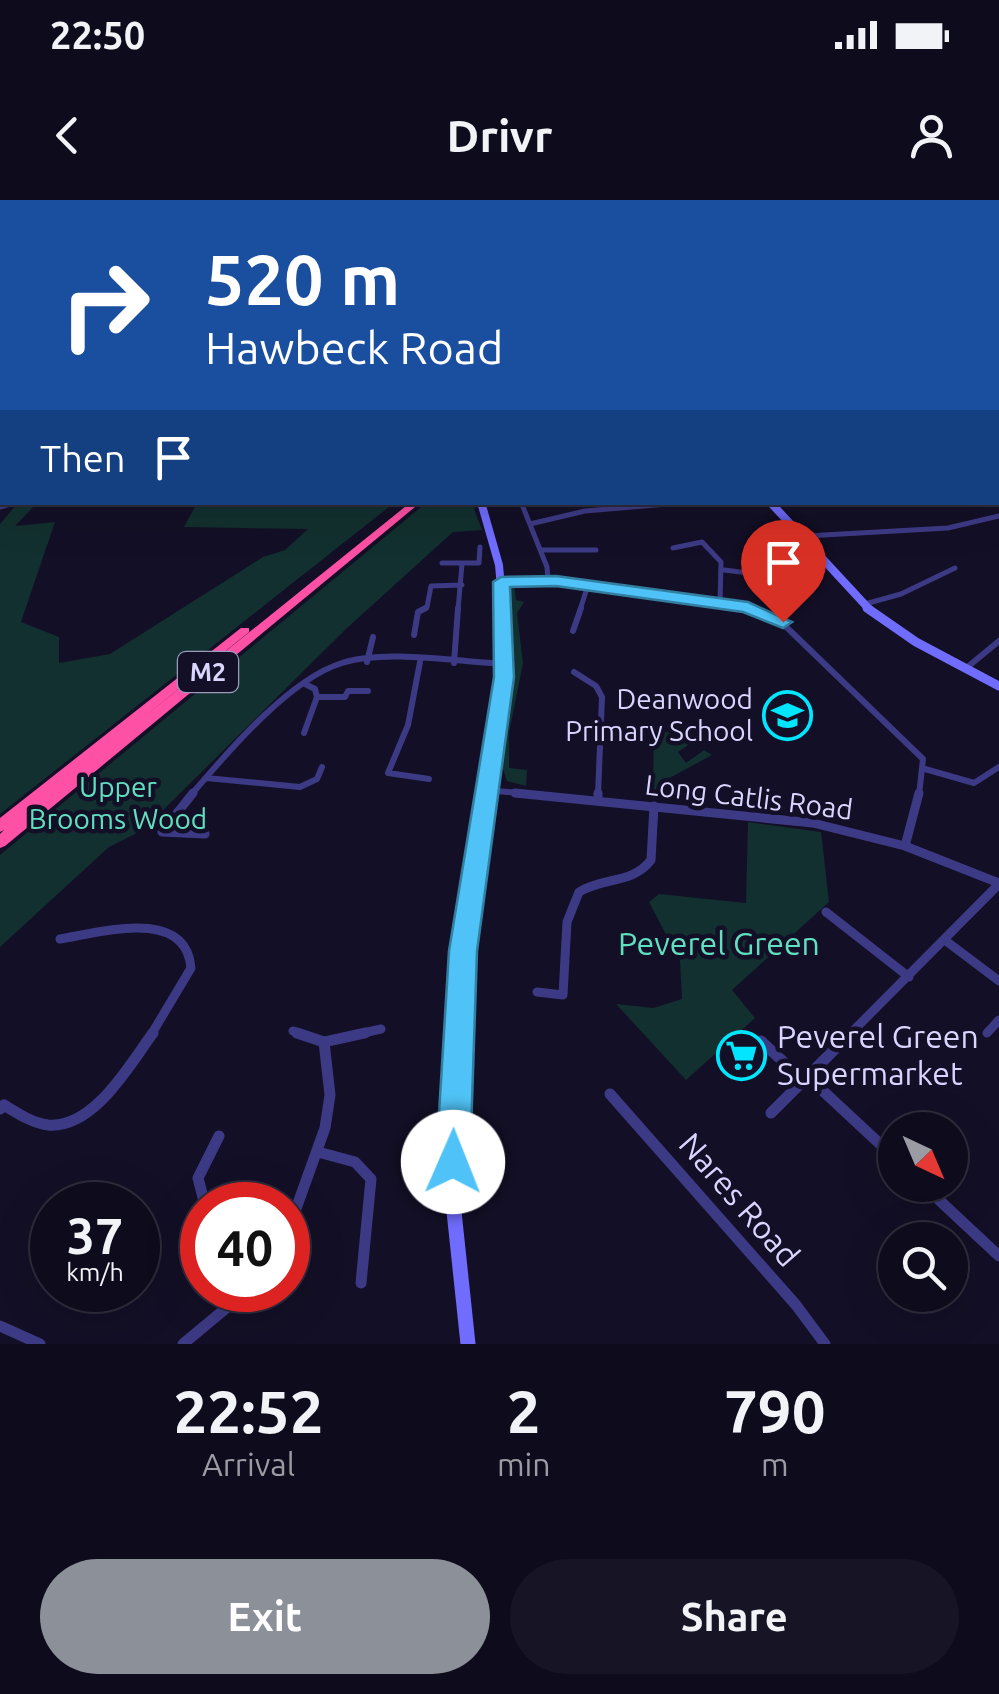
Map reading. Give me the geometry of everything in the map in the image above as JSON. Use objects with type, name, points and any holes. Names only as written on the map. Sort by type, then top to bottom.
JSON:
[{"type":"highway","name":"M2","points":[[0,826],[401,505]]},
{"type":"highway","name":"M2","points":[[0,842],[413,505]]},
{"type":"street","points":[[468,1344],[453,1202],[454,1083],[464,936],[505,664],[501,582],[496,548],[482,505]]},
{"type":"street","points":[[522,505],[541,550],[548,580]]},
{"type":"street","points":[[530,524],[585,511],[656,505]]},
{"type":"street","points":[[773,505],[806,536],[841,583],[900,634],[999,686]]},
{"type":"street","points":[[806,536],[948,528],[999,516]]},
{"type":"street","points":[[673,548],[702,542],[721,562],[724,570],[720,604]]},
{"type":"street","points":[[442,564],[480,563],[480,547]]},
{"type":"street","points":[[541,550],[596,550]]},
{"type":"street","points":[[454,663],[462,564]]},
{"type":"street","points":[[864,604],[901,594],[955,568]]},
{"type":"street","points":[[724,570],[757,574]]},
{"type":"street","points":[[501,582],[548,580],[588,585],[762,610],[783,622],[923,759],[925,770],[905,846]]},
{"type":"street","points":[[572,631],[588,585]]},
{"type":"street","points":[[414,635],[418,612],[427,607],[431,586],[462,586]]},
{"type":"street","points":[[367,662],[373,637]]},
{"type":"street","points":[[964,669],[999,641]]},
{"type":"street","points":[[204,834],[162,832],[206,778],[305,684],[331,666],[367,662],[505,664]]},
{"type":"street","points":[[420,662],[408,725],[388,774],[429,779]]},
{"type":"street","points":[[574,672],[593,684],[602,697],[598,801]]},
{"type":"street","points":[[304,733],[317,696],[305,684]]},
{"type":"street","points":[[317,696],[345,697],[348,691],[368,691]]},
{"type":"street","points":[[206,778],[300,787],[318,779],[322,767]]},
{"type":"street","points":[[925,770],[974,783],[999,767]]},
{"type":"street","name":"Long Catlis Road","points":[[486,790],[813,823],[905,846],[999,884]]},
{"type":"street","points":[[537,992],[562,995],[570,910],[578,894],[598,882],[633,876],[648,865],[654,806]]},
{"type":"street","points":[[771,1113],[999,884]]},
{"type":"street","points":[[826,912],[909,977]]},
{"type":"street","points":[[0,1109],[4,1105],[41,1124],[54,1125],[86,1112],[118,1077],[189,978],[191,967],[186,949],[173,936],[160,931],[117,928],[60,939]]},
{"type":"street","points":[[946,941],[999,982]]},
{"type":"street","points":[[987,1032],[999,1020]]},
{"type":"street","points":[[293,1031],[324,1042],[380,1030]]},
{"type":"street","points":[[760,1041],[878,1143]]},
{"type":"street","points":[[307,1182],[318,1152],[330,1095],[324,1042]]},
{"type":"street","name":"Nares Road","points":[[610,1094],[796,1306],[824,1344]]},
{"type":"street","points":[[196,1182],[219,1136]]},
{"type":"street","points":[[318,1152],[355,1162],[371,1179],[361,1283]]},
{"type":"street","points":[[942,1202],[999,1256]]},
{"type":"street","points":[[183,1344],[222,1312]]},
{"type":"street","points":[[0,1326],[40,1344]]},
{"type":"green space","points":[[16,505],[35,505],[15,526],[55,522],[21,622],[59,637],[59,663],[110,654],[263,557],[285,550],[308,529],[184,527],[196,505],[391,505],[0,814],[0,524]]},
{"type":"green space","name":"Upper Brooms Wood","points":[[424,505],[477,505],[474,509],[482,530],[453,532],[347,628],[143,830],[109,847],[0,947],[0,855]]},
{"type":"green space","points":[[514,584],[516,600],[524,602],[517,613],[523,663],[509,733],[509,768],[527,770],[526,786],[507,781],[502,766],[515,663],[510,587]]},
{"type":"green space","points":[[654,730],[672,733],[691,743],[678,752],[686,763],[704,750],[712,755],[664,781],[659,795],[653,794]]},
{"type":"green space","name":"Peverel Green","points":[[748,822],[821,832],[829,902],[732,990],[755,1018],[686,1080],[616,1004],[653,1008],[682,999],[680,961],[649,902],[659,894],[746,903]]},
{"type":"place","name":"Deanwood Primary School","points":[[788,715]]},
{"type":"place","name":"Peverel Green Supermarket","points":[[742,1055]]},
{"type":"route","points":[[453,1162],[463,951],[504,677],[506,638],[501,582],[556,581],[748,607],[783,622]]}]
